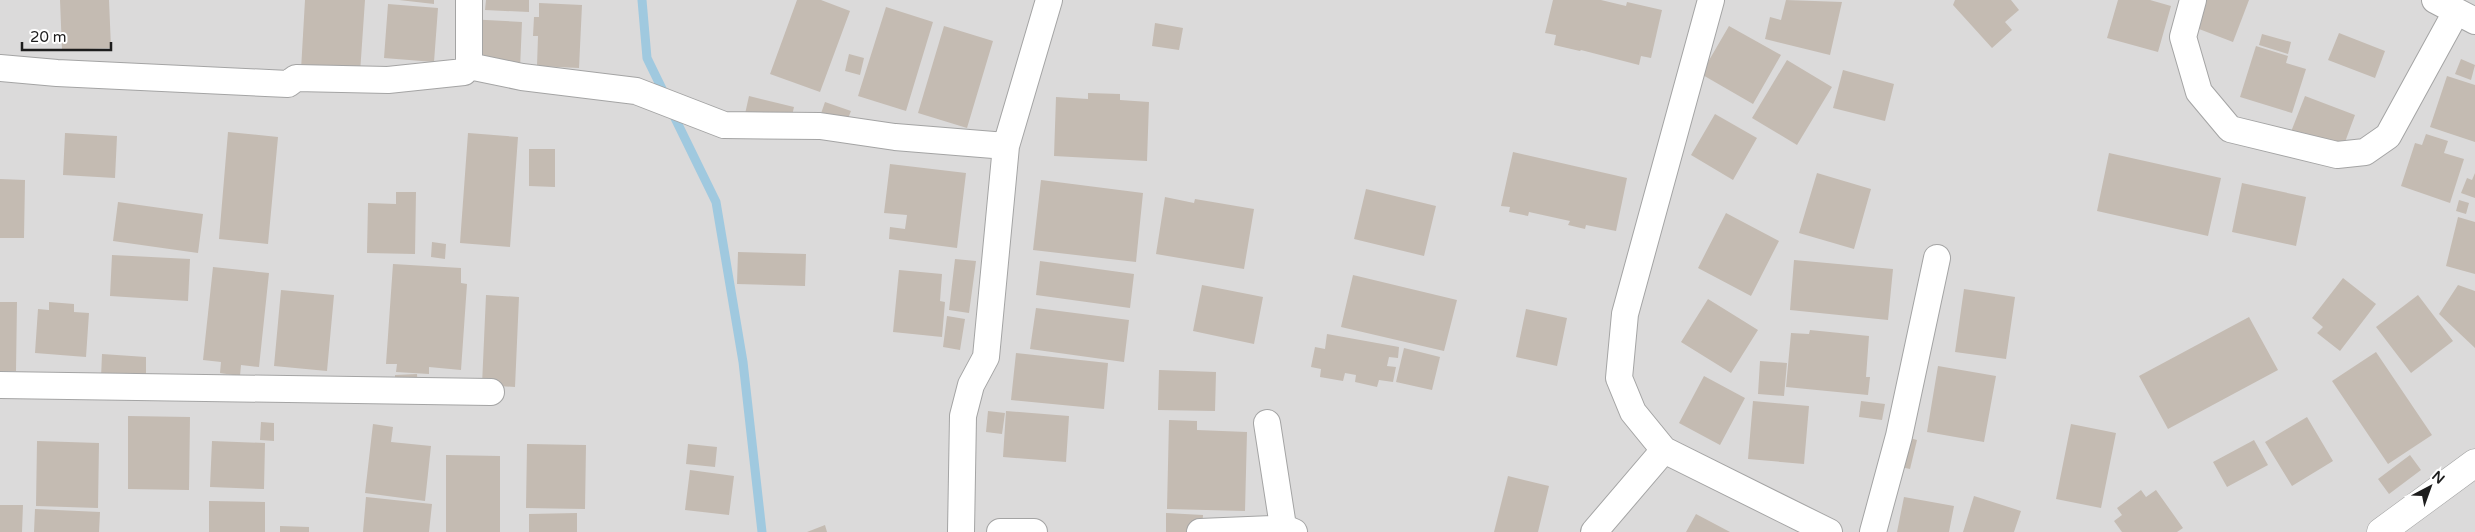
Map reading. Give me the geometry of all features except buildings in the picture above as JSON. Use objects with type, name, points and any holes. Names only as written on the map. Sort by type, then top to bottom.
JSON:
[{"type":"street","points":[[0,68],[57,73],[288,84],[296,78],[388,80],[464,72],[469,66],[469,0]]},
{"type":"street","points":[[962,532],[963,416],[971,385],[986,357],[1006,146],[1049,0]]},
{"type":"street","points":[[1712,0],[1628,305],[1619,378],[1633,412],[1664,450],[1829,532]]},
{"type":"street","points":[[2193,0],[2183,38],[2199,92],[2230,129],[2337,155],[2365,152],[2388,136],[2455,11]]},
{"type":"street","points":[[469,66],[522,76],[636,91],[724,125],[820,126],[895,137],[1006,146]]},
{"type":"street","points":[[1873,532],[1899,436],[1937,258]]},
{"type":"street","points":[[0,385],[491,392]]},
{"type":"street","points":[[1200,532],[1272,530],[1282,520],[1267,423]]},
{"type":"street","points":[[1594,532],[1664,450]]},
{"type":"street","points":[[2381,532],[2475,463]]},
{"type":"street","points":[[1000,532],[1034,532]]},
{"type":"shaded area","points":[[0,0],[2475,0],[2475,532],[0,532]]},
{"type":"waterway","points":[[642,0],[647,58],[665,95]]},
{"type":"waterway","points":[[672,112],[716,202],[743,362],[762,532]]}]
